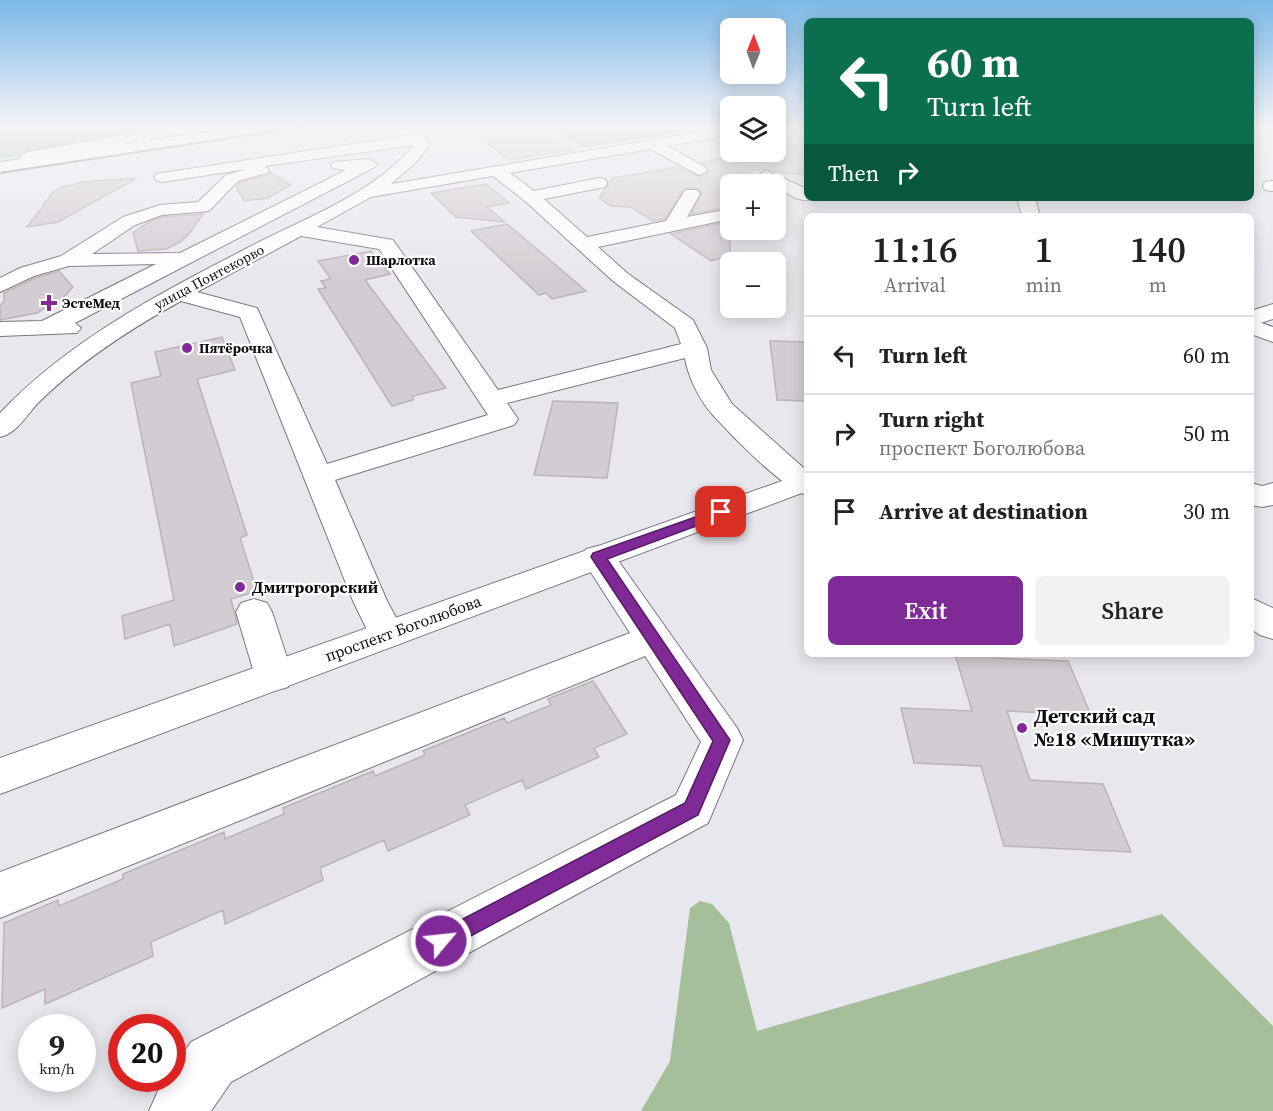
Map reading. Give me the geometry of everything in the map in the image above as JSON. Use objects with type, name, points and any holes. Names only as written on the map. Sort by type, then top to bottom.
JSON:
[{"type":"street","points":[[203,207],[232,178]]},
{"type":"street","points":[[46,328],[342,178]]},
{"type":"street","name":"улица Понтекорво","points":[[0,429],[33,394],[115,329],[178,292],[339,208],[386,178]]},
{"type":"street","points":[[364,194],[457,178]]},
{"type":"street","points":[[506,178],[531,197],[621,277],[685,325],[695,348],[699,370],[722,409],[780,464],[804,482]]},
{"type":"street","points":[[531,197],[599,183]]},
{"type":"street","points":[[786,186],[804,195]]},
{"type":"street","points":[[673,226],[691,194]]},
{"type":"street","points":[[787,203],[804,199]]},
{"type":"street","points":[[245,206],[339,208]]},
{"type":"street","points":[[68,260],[129,221],[160,210],[224,207]]},
{"type":"street","points":[[582,244],[720,216]]},
{"type":"street","points":[[298,230],[386,244],[504,419],[318,476]]},
{"type":"street","points":[[0,286],[27,272],[68,260],[187,258]]},
{"type":"street","points":[[178,292],[249,313],[370,600],[387,634]]},
{"type":"street","points":[[1254,318],[1273,311]]},
{"type":"street","points":[[1254,327],[1273,335]]},
{"type":"street","points":[[0,329],[115,329]]},
{"type":"street","points":[[490,399],[695,348]]},
{"type":"street","name":"проспект Боголюбова","points":[[0,776],[804,484]]},
{"type":"street","points":[[1254,494],[1262,498],[1273,492]]},
{"type":"street","points":[[178,1111],[211,1062],[692,809],[722,740],[598,557]]},
{"type":"street","points":[[254,612],[273,676]]},
{"type":"street","points":[[1254,613],[1273,626]]},
{"type":"street","points":[[0,895],[654,638]]},
{"type":"green space","points":[[700,901],[712,904],[729,923],[757,1031],[1162,914],[1273,1026],[1273,1111],[641,1111],[670,1061],[690,908]]},
{"type":"building","points":[[137,178],[58,222],[27,227],[54,191],[62,187],[83,182]]},
{"type":"building","points":[[258,178],[279,178],[291,185],[268,198],[244,201],[236,187],[239,183]]},
{"type":"building","points":[[614,178],[720,178],[720,209],[691,214],[702,193],[697,188],[685,188],[665,219],[652,221],[631,207],[611,206],[599,198]]},
{"type":"building","points":[[486,184],[509,203],[487,207],[505,222],[456,217],[431,193]]},
{"type":"building","points":[[203,214],[180,242],[166,249],[138,251],[133,233],[149,222],[162,217]]},
{"type":"building","points":[[720,223],[720,240],[730,240],[730,252],[720,252],[720,259],[711,261],[671,234]]},
{"type":"building","points":[[507,224],[586,291],[552,299],[546,293],[539,295],[471,231]]},
{"type":"building","points":[[371,251],[390,274],[365,280],[446,388],[413,396],[413,400],[392,406],[318,289],[326,288],[321,281],[331,279],[318,261]]},
{"type":"building","points":[[59,271],[73,287],[65,296],[37,313],[0,320],[0,306],[4,301],[4,293],[35,278]]},
{"type":"building","points":[[222,337],[235,370],[197,379],[247,535],[240,538],[257,591],[231,599],[237,624],[174,646],[170,624],[125,639],[122,616],[174,600],[131,383],[161,376],[155,352]]},
{"type":"building","points":[[770,341],[804,342],[804,401],[777,400]]},
{"type":"building","points":[[553,401],[618,403],[607,478],[534,475]]},
{"type":"building","points":[[956,657],[1068,661],[1091,715],[1007,711],[1030,780],[1103,784],[1131,852],[1004,846],[981,766],[914,763],[901,708],[972,711]]},
{"type":"building","points":[[593,681],[627,734],[594,748],[599,757],[526,789],[522,780],[465,805],[470,815],[388,851],[384,840],[320,868],[323,880],[225,924],[223,910],[151,942],[153,956],[45,1004],[45,989],[2,1008],[4,923],[58,900],[59,906],[123,879],[123,874],[224,832],[225,839],[284,814],[283,808],[373,771],[375,776],[425,755],[423,751],[504,718],[507,723],[551,705],[548,699]]},
{"type":"place","name":"Шарлотка","points":[[354,260]]},
{"type":"place","name":"ЭстеМед","points":[[49,303]]},
{"type":"place","name":"Пятёрочка","points":[[187,348]]},
{"type":"place","name":"Дмитрогорский","points":[[240,587]]},
{"type":"place","name":"Детский сад №18 «Мишутка»","points":[[1022,728]]},
{"type":"route","points":[[441,941],[692,809],[722,740],[598,557],[721,512]]}]
